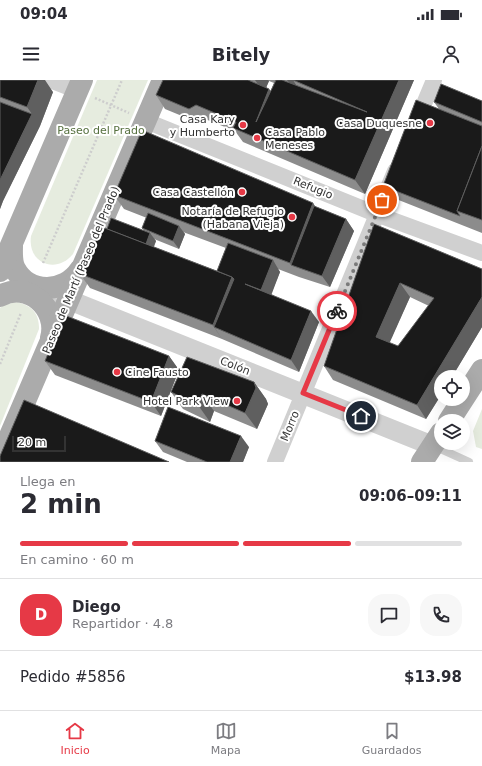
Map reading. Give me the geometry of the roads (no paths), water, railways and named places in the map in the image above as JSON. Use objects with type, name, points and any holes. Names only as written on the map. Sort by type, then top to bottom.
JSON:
[{"type":"main road","name":"Paseo de Martí (Paseo del Prado)","points":[[0,459],[146,121],[162,80]]},
{"type":"main road","points":[[0,272],[80,86]]},
{"type":"main road","points":[[12,245],[12,257],[15,269],[22,278],[33,285],[43,288],[56,288],[66,284],[76,277],[82,267]]},
{"type":"main road","points":[[0,296],[16,292],[29,294],[39,300],[48,309],[52,320],[53,332],[50,343]]},
{"type":"main road","points":[[454,414],[482,370]]},
{"type":"street","points":[[50,80],[80,86]]},
{"type":"street","points":[[410,136],[434,80]]},
{"type":"street","name":"Refugio","points":[[146,121],[376,214],[482,253]]},
{"type":"street","name":"Morro","points":[[275,462],[376,214],[401,158]]},
{"type":"street","name":"Colón","points":[[0,272],[303,393],[432,447]]},
{"type":"lane","name":"Colón","points":[[432,447],[469,462]]},
{"type":"place","name":"Casa Duquesne","points":[[430,123]]},
{"type":"place","name":"Casa Kary y Humberto","points":[[243,125]]},
{"type":"place","name":"Casa Pablo Meneses","points":[[257,138]]},
{"type":"place","name":"Casa Castellón","points":[[242,192]]},
{"type":"place","name":"Notaría de Refugio (Habana Vieja)","points":[[292,217]]},
{"type":"place","name":"Cine Fausto","points":[[117,372]]},
{"type":"place","name":"Hotel Park View","points":[[237,401]]},
{"type":"park label","name":"Paseo del Prado","points":[[101,130]]}]
